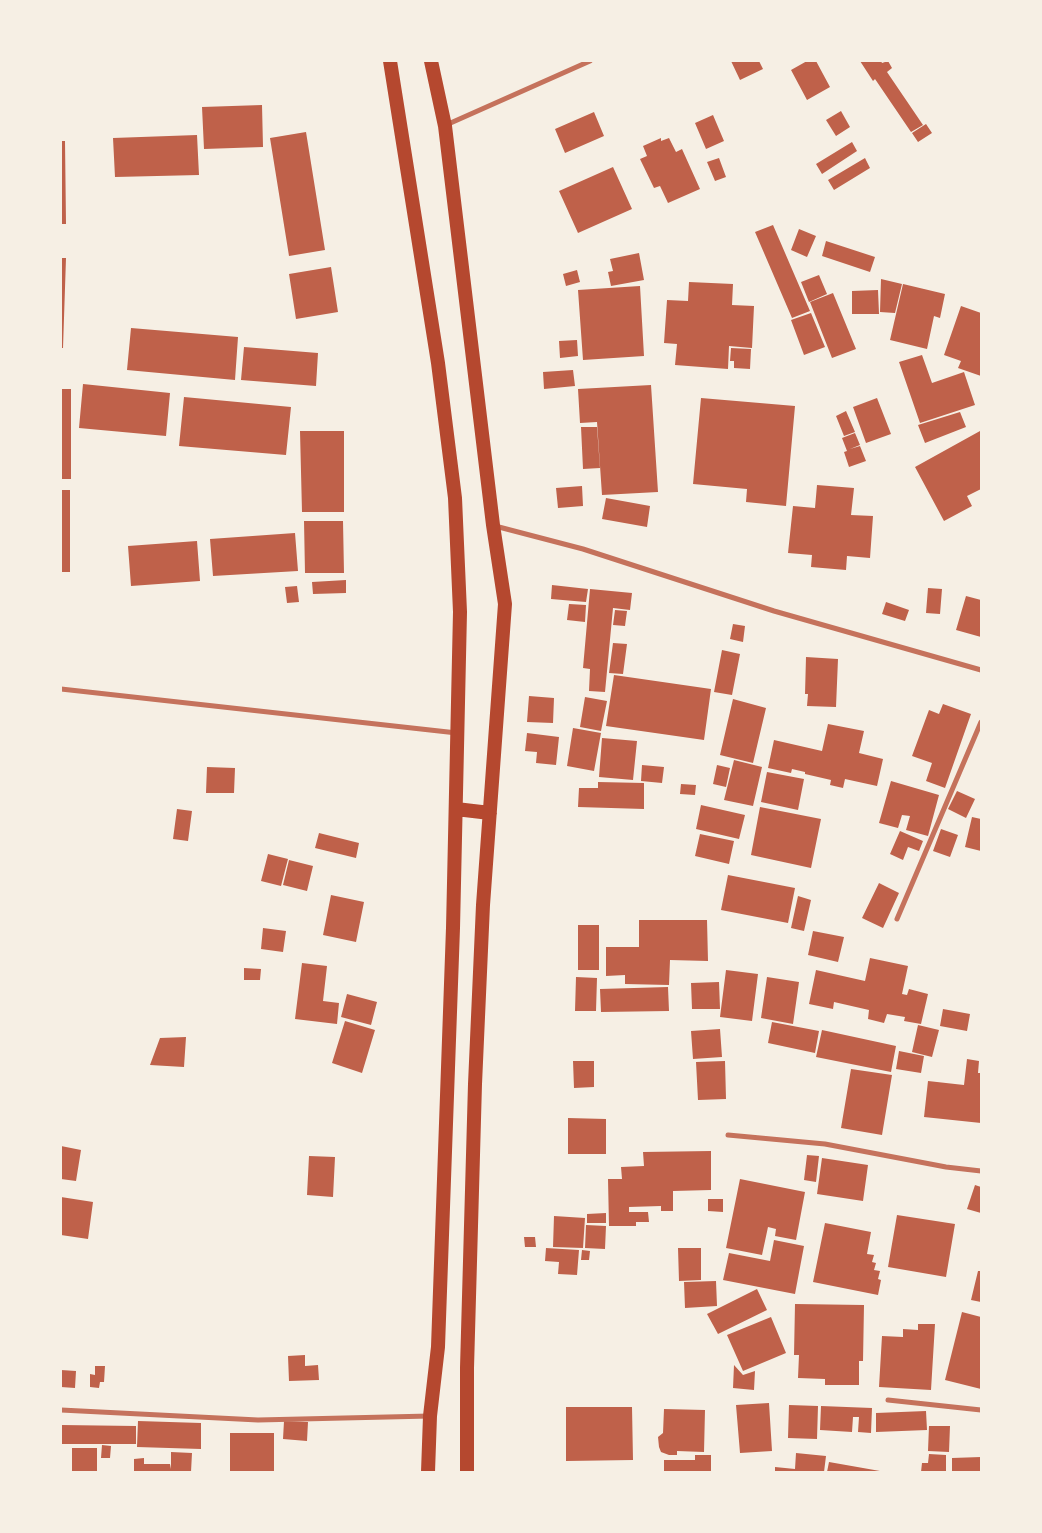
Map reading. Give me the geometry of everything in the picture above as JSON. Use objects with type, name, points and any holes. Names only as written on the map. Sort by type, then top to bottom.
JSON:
[{"type":"highway","points":[[390,61],[438,363],[455,498],[460,612],[452,948],[438,1347],[430,1416],[428,1472]]},
{"type":"highway","points":[[431,61],[445,126],[493,525],[505,604],[484,905],[475,1084],[467,1368],[467,1472]]},
{"type":"highway","points":[[456,809],[490,813]]},
{"type":"street","points":[[445,126],[590,61]]},
{"type":"street","points":[[493,525],[583,549],[774,611],[981,670]]},
{"type":"street","points":[[61,689],[457,733]]},
{"type":"street","points":[[898,919],[981,722]]},
{"type":"street","points":[[728,1136],[825,1144],[946,1167],[981,1171]]},
{"type":"street","points":[[888,1400],[981,1410]]},
{"type":"street","points":[[61,1410],[258,1420],[430,1416]]},
{"type":"building","points":[[731,61],[759,61],[763,69],[740,80]]},
{"type":"building","points":[[807,61],[816,61],[830,87],[807,100],[791,70]]},
{"type":"building","points":[[860,61],[881,61],[882,63],[888,61],[892,68],[887,72],[923,125],[911,132],[875,79],[873,81]]},
{"type":"building","points":[[262,105],[263,147],[204,149],[202,107]]},
{"type":"building","points":[[841,111],[850,127],[836,136],[826,120]]},
{"type":"building","points":[[594,112],[604,136],[565,153],[555,129]]},
{"type":"building","points":[[713,115],[724,141],[706,149],[695,123]]},
{"type":"building","points":[[926,124],[932,133],[918,142],[912,133]]},
{"type":"building","points":[[306,132],[325,250],[289,256],[270,138]]},
{"type":"building","points":[[197,135],[199,175],[115,177],[113,138]]},
{"type":"building","points":[[661,138],[661,141],[669,138],[676,152],[682,149],[700,189],[668,203],[660,186],[654,188],[640,159],[647,156],[643,146]]},
{"type":"building","points":[[61,141],[65,141],[66,224],[61,224]]},
{"type":"building","points":[[852,142],[857,151],[822,174],[816,164]]},
{"type":"building","points":[[719,158],[726,177],[715,181],[707,162]]},
{"type":"building","points":[[865,158],[870,168],[834,190],[828,180]]},
{"type":"building","points":[[613,167],[632,209],[578,233],[559,191]]},
{"type":"building","points":[[773,225],[810,311],[792,318],[755,232]]},
{"type":"building","points":[[799,229],[816,236],[807,257],[791,250]]},
{"type":"building","points":[[826,241],[875,257],[870,272],[822,256]]},
{"type":"building","points":[[639,253],[644,280],[611,286],[608,272],[613,271],[610,259]]},
{"type":"building","points":[[61,258],[66,258],[63,348],[61,348]]},
{"type":"building","points":[[331,267],[338,312],[296,319],[289,274]]},
{"type":"building","points":[[577,270],[580,282],[566,286],[563,274]]},
{"type":"building","points":[[819,275],[827,294],[809,302],[801,282]]},
{"type":"building","points":[[881,279],[902,284],[895,313],[880,312]]},
{"type":"building","points":[[689,282],[733,284],[732,305],[754,306],[752,348],[729,346],[728,369],[675,365],[677,344],[664,343],[667,300],[688,301]]},
{"type":"building","points":[[903,284],[945,294],[940,318],[934,316],[927,349],[890,340]]},
{"type":"building","points":[[640,286],[644,356],[583,360],[578,290]]},
{"type":"building","points":[[878,290],[879,314],[852,314],[852,291]]},
{"type":"building","points":[[833,293],[856,349],[832,358],[810,302]]},
{"type":"building","points":[[961,306],[981,313],[981,376],[958,368],[961,361],[944,355]]},
{"type":"building","points":[[811,313],[825,347],[804,355],[791,320]]},
{"type":"building","points":[[131,328],[238,337],[235,380],[127,370]]},
{"type":"building","points":[[577,340],[578,356],[560,358],[559,341]]},
{"type":"building","points":[[244,347],[318,353],[316,386],[241,380]]},
{"type":"building","points":[[731,348],[751,349],[750,369],[734,368],[734,361],[730,361]]},
{"type":"building","points":[[922,355],[932,383],[964,372],[975,405],[920,423],[899,362]]},
{"type":"building","points":[[573,370],[575,386],[544,389],[543,372]]},
{"type":"building","points":[[83,384],[170,393],[166,436],[79,428]]},
{"type":"building","points":[[651,385],[658,492],[602,495],[597,422],[580,423],[578,389]]},
{"type":"building","points":[[61,389],[71,389],[71,479],[61,479]]},
{"type":"building","points":[[184,397],[291,407],[286,455],[179,446]]},
{"type":"building","points":[[701,398],[795,406],[786,506],[746,502],[747,489],[693,484]]},
{"type":"building","points":[[877,398],[891,434],[866,443],[853,407]]},
{"type":"building","points":[[846,411],[855,432],[844,436],[836,416]]},
{"type":"building","points":[[960,412],[966,427],[925,443],[918,425]]},
{"type":"building","points":[[581,427],[597,427],[600,468],[583,469]]},
{"type":"building","points":[[300,431],[344,431],[344,512],[302,512]]},
{"type":"building","points":[[980,431],[981,489],[967,496],[972,506],[944,521],[915,467]]},
{"type":"building","points":[[855,433],[860,445],[850,449],[860,446],[866,461],[849,467],[844,452],[847,451],[842,438]]},
{"type":"building","points":[[817,485],[854,488],[851,515],[873,516],[870,558],[847,556],[846,570],[811,567],[812,555],[788,553],[793,506],[815,508]]},
{"type":"building","points":[[582,486],[583,506],[558,508],[556,488]]},
{"type":"building","points":[[61,490],[70,490],[70,572],[61,572]]},
{"type":"building","points":[[606,498],[650,506],[647,527],[602,519]]},
{"type":"building","points":[[304,521],[343,521],[344,573],[305,573]]},
{"type":"building","points":[[295,533],[298,571],[213,576],[210,539]]},
{"type":"building","points":[[197,541],[200,581],[131,586],[128,546]]},
{"type":"building","points":[[346,580],[346,593],[313,594],[312,582]]},
{"type":"building","points":[[552,585],[588,589],[586,602],[551,599]]},
{"type":"building","points":[[297,586],[299,602],[287,603],[285,587]]},
{"type":"building","points":[[928,588],[942,589],[940,614],[926,613]]},
{"type":"building","points":[[590,589],[632,593],[630,610],[613,608],[605,692],[589,691],[590,669],[583,668]]},
{"type":"building","points":[[966,596],[981,600],[981,637],[956,630]]},
{"type":"building","points":[[886,602],[909,610],[905,621],[882,614]]},
{"type":"building","points":[[569,604],[586,605],[585,622],[567,620]]},
{"type":"building","points":[[615,610],[627,611],[625,626],[613,625]]},
{"type":"building","points":[[733,624],[745,626],[743,642],[730,639]]},
{"type":"building","points":[[613,643],[627,644],[623,674],[609,673]]},
{"type":"building","points":[[722,650],[740,654],[732,695],[714,692]]},
{"type":"building","points":[[806,657],[838,659],[836,707],[807,706],[808,694],[805,694]]},
{"type":"building","points":[[614,675],[711,689],[704,740],[606,726]]},
{"type":"building","points":[[529,696],[554,698],[553,723],[527,722]]},
{"type":"building","points":[[585,697],[607,701],[601,731],[580,727]]},
{"type":"building","points":[[733,699],[766,708],[753,763],[720,755]]},
{"type":"building","points":[[943,704],[971,714],[945,788],[926,781],[932,763],[912,756],[929,710],[939,714]]},
{"type":"building","points":[[828,724],[864,731],[859,753],[883,759],[877,786],[845,779],[843,788],[830,785],[831,780],[805,774],[805,772],[792,769],[791,773],[768,768],[774,740],[822,751]]},
{"type":"building","points":[[573,728],[601,733],[594,771],[567,766]]},
{"type":"building","points":[[527,733],[559,737],[556,765],[536,763],[537,752],[525,751]]},
{"type":"building","points":[[602,738],[637,741],[633,780],[599,777]]},
{"type":"building","points":[[734,760],[762,767],[753,806],[724,800]]},
{"type":"building","points":[[642,765],[664,767],[662,783],[641,781]]},
{"type":"building","points":[[717,765],[730,768],[726,787],[713,784]]},
{"type":"building","points":[[207,767],[235,768],[234,793],[206,793]]},
{"type":"building","points":[[767,772],[804,779],[798,810],[761,802]]},
{"type":"building","points":[[891,781],[939,795],[928,836],[906,830],[910,816],[902,815],[898,828],[879,823]]},
{"type":"building","points":[[598,782],[644,783],[644,809],[578,807],[579,788],[598,788]]},
{"type":"building","points":[[681,784],[696,785],[695,795],[680,794]]},
{"type":"building","points":[[957,791],[975,799],[966,818],[948,809]]},
{"type":"building","points":[[701,805],[745,815],[739,839],[696,829]]},
{"type":"building","points":[[760,807],[821,819],[811,868],[751,855]]},
{"type":"building","points":[[177,809],[192,811],[188,841],[173,839]]},
{"type":"building","points":[[972,817],[981,819],[981,851],[965,847]]},
{"type":"building","points":[[941,829],[958,835],[950,857],[933,851]]},
{"type":"building","points":[[900,831],[923,841],[919,851],[908,847],[903,860],[890,854]]},
{"type":"building","points":[[319,833],[359,843],[356,858],[315,848]]},
{"type":"building","points":[[700,834],[734,841],[729,864],[695,856]]},
{"type":"building","points":[[268,854],[288,859],[281,886],[261,881]]},
{"type":"building","points":[[289,860],[313,866],[307,891],[283,885]]},
{"type":"building","points":[[728,875],[795,888],[788,923],[721,910]]},
{"type":"building","points":[[879,883],[899,893],[883,928],[862,918]]},
{"type":"building","points":[[331,895],[364,902],[356,942],[323,935]]},
{"type":"building","points":[[798,896],[811,900],[804,931],[791,928]]},
{"type":"building","points":[[639,920],[707,920],[708,961],[670,960],[669,985],[625,984],[625,975],[606,976],[606,947],[639,947]]},
{"type":"building","points":[[578,925],[599,925],[599,970],[578,970]]},
{"type":"building","points":[[263,928],[286,931],[283,952],[261,949]]},
{"type":"building","points":[[813,931],[844,937],[838,962],[808,955]]},
{"type":"building","points":[[870,958],[908,966],[902,994],[907,995],[909,989],[928,994],[921,1024],[904,1021],[905,1017],[887,1014],[884,1023],[868,1019],[869,1010],[834,1002],[833,1009],[809,1004],[816,970],[865,981]]},
{"type":"building","points":[[302,963],[327,966],[323,1001],[339,1003],[337,1024],[295,1019]]},
{"type":"building","points":[[244,968],[261,969],[260,980],[244,980]]},
{"type":"building","points":[[726,970],[758,974],[752,1021],[720,1017]]},
{"type":"building","points":[[576,977],[597,978],[596,1011],[575,1011]]},
{"type":"building","points":[[767,977],[799,982],[793,1024],[761,1018]]},
{"type":"building","points":[[719,982],[720,1009],[692,1009],[691,983]]},
{"type":"building","points":[[668,987],[669,1011],[601,1012],[600,989]]},
{"type":"building","points":[[347,994],[377,1002],[371,1025],[341,1017]]},
{"type":"building","points":[[943,1009],[970,1014],[967,1031],[940,1026]]},
{"type":"building","points":[[345,1021],[375,1030],[362,1073],[332,1063]]},
{"type":"building","points":[[772,1022],[819,1031],[815,1053],[768,1043]]},
{"type":"building","points":[[918,1025],[939,1030],[932,1057],[912,1052]]},
{"type":"building","points":[[720,1029],[722,1057],[693,1059],[691,1031]]},
{"type":"building","points":[[822,1030],[896,1046],[891,1072],[816,1057]]},
{"type":"building","points":[[186,1037],[184,1067],[150,1065],[160,1038]]},
{"type":"building","points":[[899,1051],[924,1056],[921,1073],[896,1069]]},
{"type":"building","points":[[967,1059],[979,1061],[978,1073],[981,1073],[981,1123],[924,1117],[928,1081],[964,1085]]},
{"type":"building","points":[[573,1061],[594,1061],[594,1087],[574,1088]]},
{"type":"building","points":[[725,1061],[726,1099],[698,1100],[696,1062]]},
{"type":"building","points":[[851,1069],[892,1075],[882,1135],[841,1128]]},
{"type":"building","points":[[568,1118],[606,1119],[606,1154],[568,1154]]},
{"type":"building","points":[[61,1146],[81,1150],[76,1181],[61,1179]]},
{"type":"building","points":[[711,1151],[711,1190],[673,1191],[673,1211],[661,1211],[661,1206],[629,1207],[629,1212],[648,1212],[649,1222],[636,1222],[636,1226],[609,1226],[608,1179],[622,1179],[621,1167],[644,1166],[643,1152]]},
{"type":"building","points":[[807,1155],[819,1156],[816,1182],[804,1180]]},
{"type":"building","points":[[309,1156],[335,1157],[333,1197],[307,1195]]},
{"type":"building","points":[[822,1158],[868,1165],[863,1201],[817,1194]]},
{"type":"building","points":[[740,1179],[805,1192],[796,1240],[775,1236],[776,1229],[768,1227],[762,1255],[726,1248]]},
{"type":"building","points":[[975,1185],[981,1187],[981,1213],[967,1209]]},
{"type":"building","points":[[61,1197],[93,1202],[88,1239],[61,1235]]},
{"type":"building","points":[[708,1199],[723,1199],[723,1212],[708,1211]]},
{"type":"building","points":[[606,1213],[606,1223],[587,1223],[587,1214]]},
{"type":"building","points":[[897,1215],[955,1224],[946,1277],[888,1267]]},
{"type":"building","points":[[554,1216],[585,1218],[583,1248],[553,1247]]},
{"type":"building","points":[[825,1223],[871,1232],[867,1254],[874,1255],[872,1262],[876,1263],[874,1270],[880,1271],[878,1279],[881,1280],[878,1295],[813,1282]]},
{"type":"building","points":[[586,1225],[606,1226],[605,1249],[585,1248]]},
{"type":"building","points":[[524,1237],[535,1237],[536,1247],[525,1247]]},
{"type":"building","points":[[774,1240],[804,1246],[795,1294],[723,1280],[729,1253],[770,1261]]},
{"type":"building","points":[[546,1248],[579,1250],[577,1275],[558,1274],[559,1262],[545,1261]]},
{"type":"building","points":[[678,1248],[701,1248],[701,1280],[679,1281]]},
{"type":"building","points":[[582,1250],[590,1251],[589,1260],[581,1260]]},
{"type":"building","points":[[978,1271],[981,1271],[981,1302],[971,1300]]},
{"type":"building","points":[[716,1281],[717,1306],[685,1308],[684,1282]]},
{"type":"building","points":[[757,1289],[767,1310],[718,1334],[707,1314]]},
{"type":"building","points":[[795,1304],[864,1305],[863,1361],[859,1361],[859,1385],[825,1385],[825,1379],[798,1378],[799,1355],[794,1355]]},
{"type":"building","points":[[962,1312],[981,1317],[981,1389],[945,1380]]},
{"type":"building","points":[[771,1317],[786,1353],[743,1371],[727,1335]]},
{"type":"building","points":[[918,1324],[935,1324],[931,1390],[879,1387],[882,1336],[903,1337],[903,1329],[918,1330]]},
{"type":"building","points":[[305,1355],[305,1366],[318,1365],[319,1380],[289,1381],[288,1356]]},
{"type":"building","points":[[734,1365],[743,1375],[755,1371],[754,1390],[733,1388]]},
{"type":"building","points":[[95,1366],[105,1366],[104,1382],[100,1382],[99,1388],[90,1387],[90,1374],[95,1375]]},
{"type":"building","points":[[61,1370],[76,1371],[75,1388],[61,1387]]},
{"type":"building","points":[[769,1403],[772,1451],[740,1453],[736,1405]]},
{"type":"building","points":[[789,1405],[818,1406],[817,1439],[788,1438]]},
{"type":"building","points":[[821,1406],[872,1408],[871,1433],[858,1432],[859,1417],[853,1417],[852,1432],[820,1430]]},
{"type":"building","points":[[566,1407],[632,1407],[633,1460],[566,1461]]},
{"type":"building","points":[[664,1409],[705,1410],[704,1452],[677,1451],[677,1455],[669,1455],[661,1452],[658,1437],[663,1433]]},
{"type":"building","points":[[926,1411],[927,1430],[876,1432],[876,1413]]},
{"type":"building","points":[[138,1421],[201,1423],[201,1449],[137,1447]]},
{"type":"building","points":[[284,1421],[308,1422],[307,1441],[283,1439]]},
{"type":"building","points":[[61,1425],[136,1426],[136,1444],[61,1444]]},
{"type":"building","points":[[929,1426],[950,1426],[949,1452],[928,1451]]},
{"type":"building","points":[[230,1433],[274,1433],[274,1472],[230,1472]]},
{"type":"building","points":[[102,1445],[111,1446],[110,1458],[101,1458]]},
{"type":"building","points":[[72,1448],[97,1448],[97,1472],[72,1472]]},
{"type":"building","points":[[171,1452],[192,1453],[191,1472],[134,1472],[134,1459],[144,1458],[144,1464],[170,1464],[171,1469]]},
{"type":"building","points":[[796,1453],[826,1456],[824,1472],[775,1472],[775,1467],[795,1469]]},
{"type":"building","points":[[929,1454],[946,1455],[946,1472],[921,1472],[922,1463],[928,1463]]},
{"type":"building","points":[[695,1455],[711,1455],[711,1472],[664,1472],[664,1460],[695,1460]]},
{"type":"building","points":[[981,1457],[981,1472],[952,1472],[952,1458]]},
{"type":"building","points":[[829,1462],[880,1471],[880,1472],[827,1472]]}]
